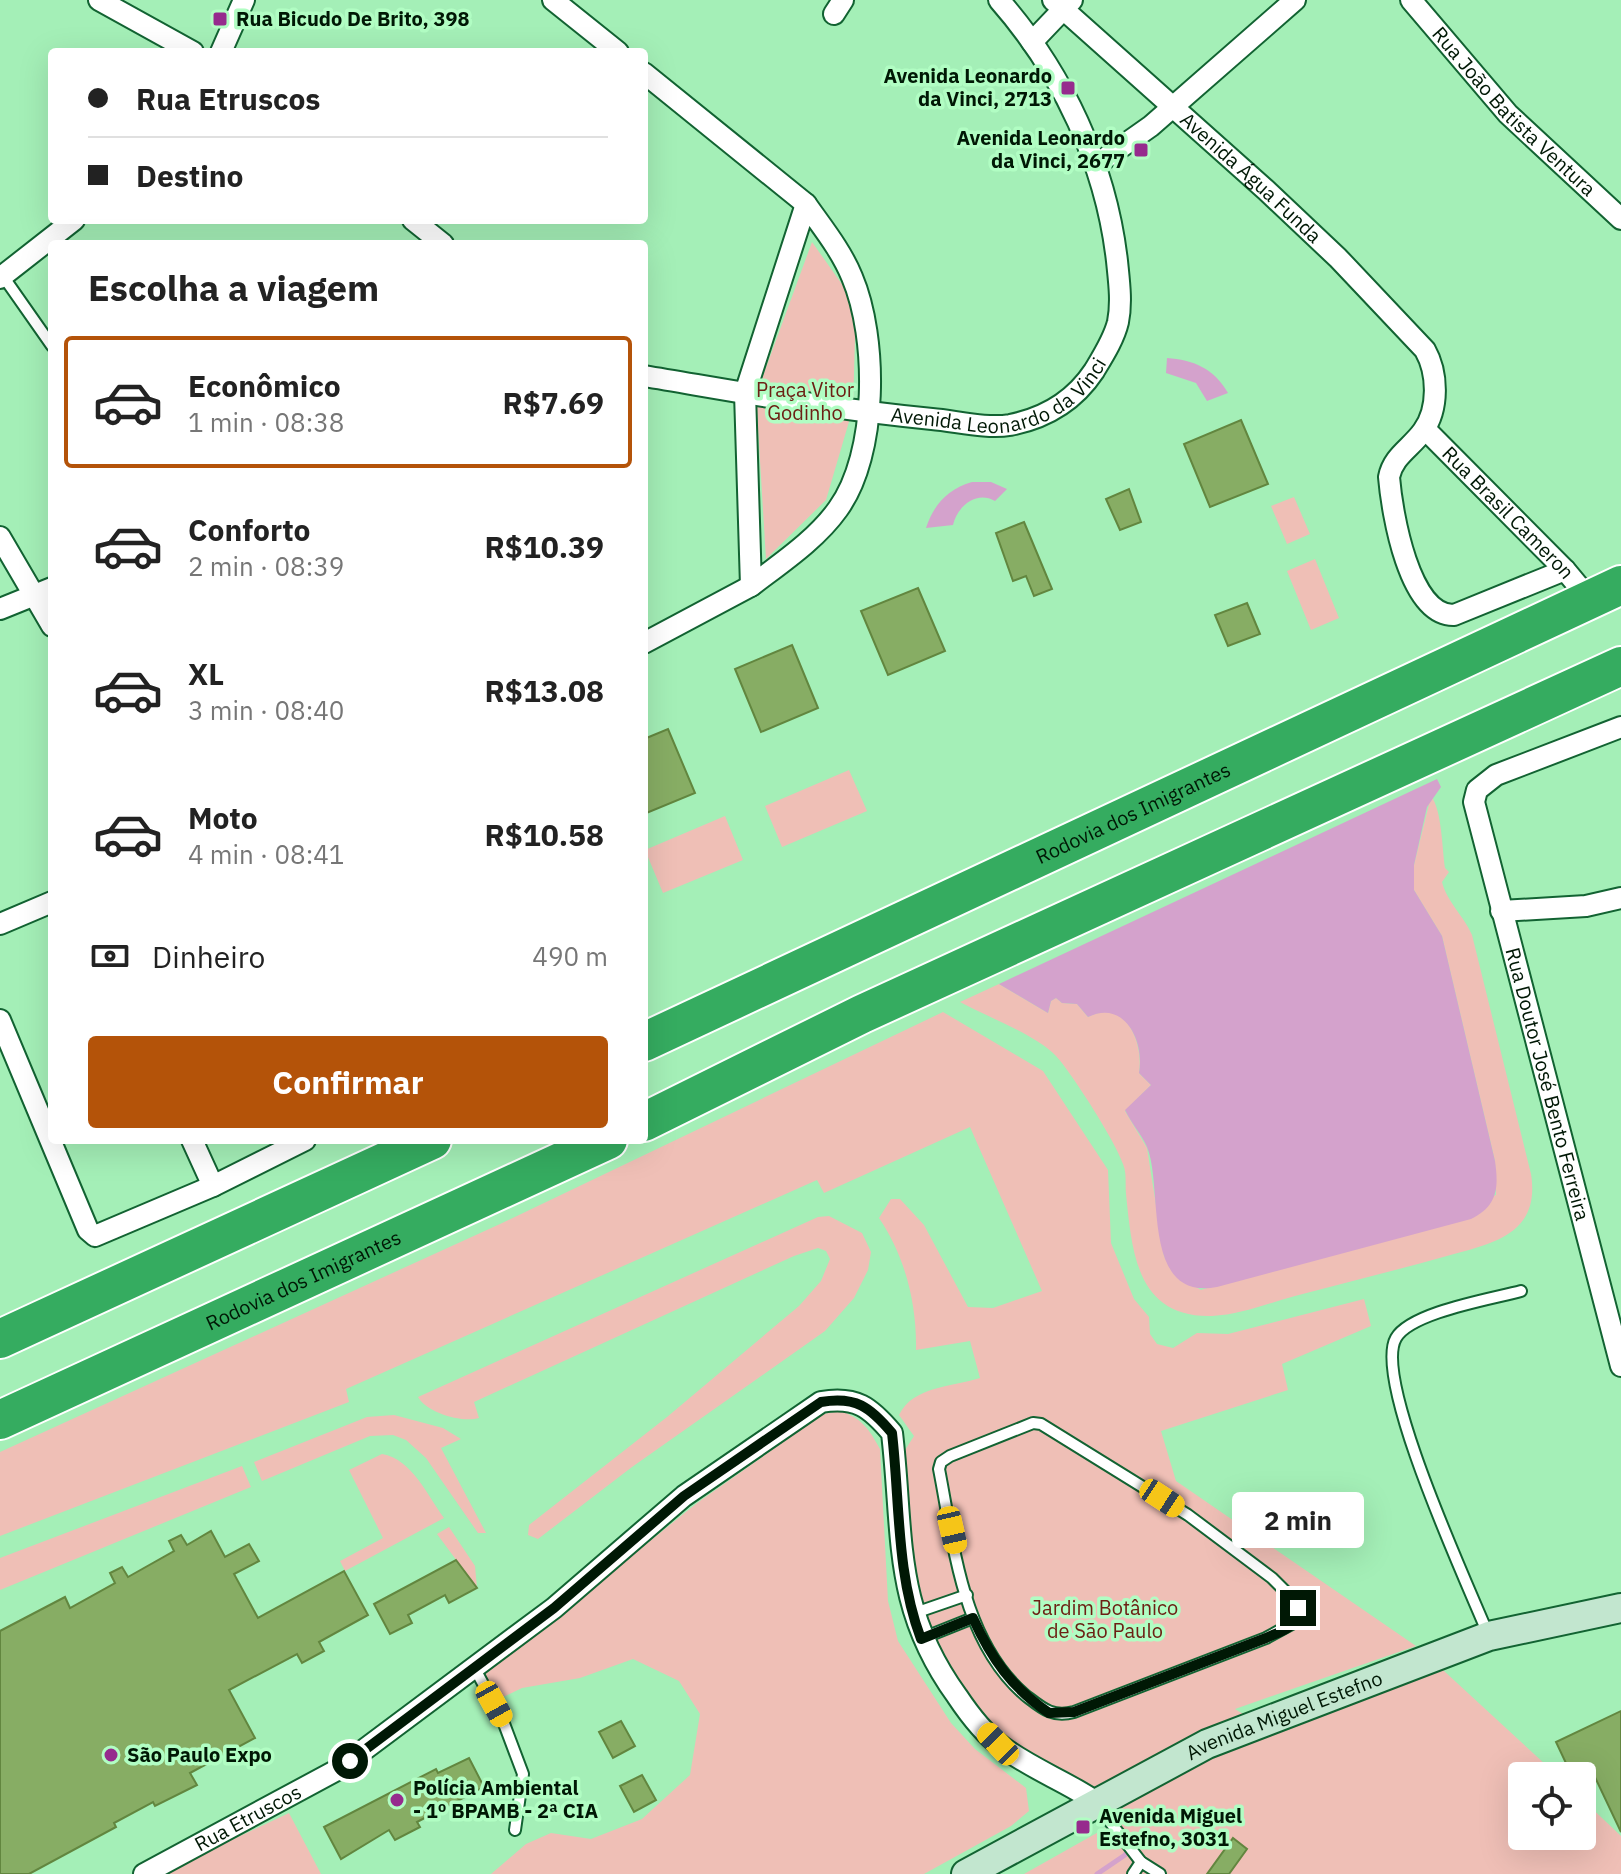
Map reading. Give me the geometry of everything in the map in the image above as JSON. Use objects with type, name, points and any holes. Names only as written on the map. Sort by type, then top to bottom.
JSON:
[{"type":"highway","name":"Rodovia dos Imigrantes","points":[[648,1040],[1605,593]]},
{"type":"highway","points":[[648,1120],[862,1014],[1621,666]]},
{"type":"highway","points":[[10,1333],[423,1144]]},
{"type":"highway","name":"Rodovia dos Imigrantes","points":[[0,1420],[599,1144]]},
{"type":"main road","name":"Avenida Miguel Estefno","points":[[966,1874],[1102,1812],[1207,1744],[1489,1636],[1621,1608]]},
{"type":"street","points":[[99,0],[186,48]]},
{"type":"street","points":[[223,48],[244,0]]},
{"type":"street","points":[[553,0],[613,48]]},
{"type":"street","name":"Avenida Leonardo da Vinci","points":[[648,377],[869,413],[1006,426],[1045,414],[1067,402],[1083,387],[1118,324],[1120,293],[1114,240],[1097,164],[1065,98],[1032,42],[999,0]]},
{"type":"street","points":[[1097,164],[1173,107],[1295,0]]},
{"type":"street","name":"Rua João Batista Ventura","points":[[1411,0],[1508,114],[1621,219]]},
{"type":"street","points":[[1032,42],[1063,3]]},
{"type":"street","name":"Avenida Água Funda","points":[[1063,3],[1338,258],[1425,350],[1434,367],[1436,386],[1425,429]]},
{"type":"street","points":[[648,76],[806,204],[853,278],[865,321],[869,413],[860,463],[839,509],[803,546],[751,586],[648,641]]},
{"type":"street","points":[[751,586],[745,393],[806,204]]},
{"type":"street","points":[[48,240],[69,224]]},
{"type":"street","points":[[418,224],[438,240]]},
{"type":"street","points":[[1,277],[48,240]]},
{"type":"street","points":[[1425,429],[1391,466],[1389,477],[1410,576],[1430,607],[1439,613],[1454,615],[1565,570]]},
{"type":"street","name":"Rua Brasil Cameron","points":[[1425,429],[1565,570],[1605,593]]},
{"type":"street","points":[[0,537],[43,592],[0,609]]},
{"type":"street","name":"Rua Doutor José Bento Ferreira","points":[[1621,727],[1496,775],[1477,790],[1474,802],[1621,1366]]},
{"type":"street","points":[[1501,911],[1586,906],[1621,898]]},
{"type":"street","points":[[0,924],[48,904]]},
{"type":"street","points":[[0,1020],[48,1135]]},
{"type":"street","points":[[52,1144],[88,1230],[95,1236],[213,1186],[297,1144]]},
{"type":"street","points":[[194,1144],[213,1186]]},
{"type":"street","name":"Rua Etruscos","points":[[144,1874],[328,1776],[554,1608],[684,1496],[821,1402],[843,1398],[860,1402],[892,1433],[903,1569],[912,1614],[921,1639],[964,1707],[998,1744],[1102,1812]]},
{"type":"lane","points":[[1,277],[48,341]]},
{"type":"lane","points":[[1489,1636],[1422,1474],[1398,1394],[1392,1351],[1395,1338],[1420,1320],[1521,1291]]},
{"type":"lane","points":[[1037,1423],[1188,1515],[1272,1578],[1298,1608],[1298,1617],[1291,1626],[1266,1638],[1062,1715],[1049,1713],[1012,1684],[995,1662],[973,1618],[939,1465],[950,1456],[1037,1423]]},
{"type":"lane","points":[[912,1614],[967,1595]]},
{"type":"lane","points":[[921,1639],[973,1618]]},
{"type":"lane","points":[[474,1667],[503,1721],[523,1774],[515,1830]]},
{"type":"lane","points":[[1102,1812],[1138,1858],[1160,1874]]},
{"type":"lane","points":[[1133,1874],[1138,1858]]},
{"type":"green space","name":"Praça Vitor Godinho","points":[[812,242],[856,304],[853,408],[826,500],[766,559],[756,395]]},
{"type":"green space","points":[[1294,497],[1310,534],[1287,544],[1271,506]]},
{"type":"green space","points":[[1315,559],[1339,618],[1311,630],[1287,571]]},
{"type":"green space","points":[[849,770],[867,811],[782,847],[765,806]]},
{"type":"green space","points":[[1431,796],[1439,820],[1445,868],[1449,872],[1442,882],[1472,935],[1531,1174],[1529,1209],[1512,1231],[1486,1244],[1244,1311],[1212,1316],[1187,1314],[1167,1306],[1153,1293],[1136,1258],[1128,1216],[1125,1171],[1119,1154],[1072,1077],[1056,1056],[1036,1040],[960,1002],[999,984],[1048,1013],[1051,1001],[1056,998],[1062,1003],[1077,1004],[1088,1017],[1101,1012],[1112,1013],[1129,1026],[1138,1048],[1139,1073],[1151,1085],[1125,1111],[1147,1148],[1164,1256],[1174,1274],[1201,1290],[1496,1195],[1495,1161],[1442,936],[1414,890],[1414,865]]},
{"type":"green space","points":[[725,816],[743,860],[663,893],[648,857],[648,849]]},
{"type":"green space","name":"Jardim Botânico de São Paulo","points":[[943,1012],[1043,1071],[1108,1170],[1111,1243],[1134,1299],[1149,1317],[1150,1334],[1157,1344],[1173,1348],[1197,1333],[1228,1334],[1364,1299],[1371,1326],[1282,1364],[1288,1390],[1161,1431],[1176,1481],[1416,1646],[1235,1709],[1262,1726],[1431,1659],[1543,1762],[1508,1762],[1508,1850],[1596,1850],[1596,1812],[1621,1836],[1621,1874],[1024,1874],[1127,1816],[1002,1739],[931,1644],[916,1599],[900,1458],[914,1436],[899,1415],[905,1405],[923,1393],[980,1378],[970,1341],[916,1350],[908,1281],[896,1248],[879,1218],[891,1199],[900,1199],[924,1225],[968,1307],[993,1308],[1042,1291],[970,1127],[824,1193],[817,1180],[346,1389],[349,1402],[0,1536],[0,1452],[500,1224]]},
{"type":"green space","points":[[829,1216],[862,1233],[871,1252],[868,1270],[854,1298],[825,1331],[632,1467],[538,1539],[528,1535],[529,1525],[667,1417],[799,1306],[821,1281],[830,1259],[826,1251],[818,1248],[794,1256],[474,1402],[479,1418],[446,1415],[429,1408],[418,1397],[818,1217]]},
{"type":"green space","points":[[840,1411],[864,1425],[880,1449],[888,1601],[898,1641],[951,1723],[975,1749],[1026,1788],[1029,1811],[1011,1826],[924,1874],[491,1874],[526,1844],[551,1833],[591,1839],[642,1819],[690,1775],[700,1714],[679,1681],[633,1659],[580,1678],[522,1688],[497,1700],[484,1675],[697,1503],[823,1414]]},
{"type":"green space","points":[[394,1415],[443,1428],[461,1439],[441,1448],[486,1533],[478,1533],[426,1458],[406,1440],[393,1435],[370,1436],[262,1481],[254,1462],[367,1417]]},
{"type":"green space","points":[[382,1454],[393,1457],[410,1470],[444,1518],[345,1571],[340,1561],[383,1538],[349,1470]]},
{"type":"green space","points":[[242,1466],[251,1487],[0,1590],[0,1558]]},
{"type":"green space","points":[[449,1527],[475,1566],[477,1588],[437,1534]]},
{"type":"green space","points":[[289,1813],[321,1874],[162,1874],[170,1869]]},
{"type":"shaded area","points":[[1167,358],[1186,361],[1209,371],[1228,393],[1207,401],[1196,383],[1166,373]]},
{"type":"shaded area","points":[[972,482],[991,482],[1007,489],[995,501],[981,498],[968,502],[953,525],[926,528],[943,499]]},
{"type":"shaded area","points":[[1437,779],[1441,787],[1427,807],[1414,865],[1414,890],[1442,936],[1495,1161],[1497,1180],[1494,1196],[1480,1214],[1471,1219],[1217,1287],[1193,1287],[1176,1277],[1165,1260],[1152,1165],[1147,1147],[1125,1110],[1151,1085],[1139,1073],[1139,1048],[1129,1026],[1122,1018],[1112,1014],[1088,1017],[1077,1004],[1062,1003],[1056,998],[1051,1001],[1048,1013],[999,984]]},
{"type":"building","points":[[1241,420],[1268,484],[1210,507],[1184,444]]},
{"type":"building","points":[[1129,489],[1141,522],[1120,530],[1106,499]]},
{"type":"building","points":[[1024,522],[1052,589],[1034,596],[1026,576],[1013,581],[996,533]]},
{"type":"building","points":[[918,588],[945,651],[888,675],[861,611]]},
{"type":"building","points":[[1247,603],[1260,634],[1228,646],[1215,615]]},
{"type":"building","points":[[792,645],[818,708],[761,732],[735,669]]},
{"type":"building","points":[[668,729],[695,793],[648,812],[648,737]]},
{"type":"building","points":[[211,1531],[225,1557],[249,1544],[259,1561],[234,1574],[258,1618],[344,1571],[368,1615],[319,1642],[324,1651],[302,1663],[297,1654],[229,1690],[255,1738],[190,1773],[197,1785],[155,1806],[153,1802],[114,1823],[116,1827],[29,1874],[0,1874],[0,1631],[65,1597],[70,1608],[115,1583],[110,1573],[122,1567],[128,1577],[174,1551],[169,1541],[181,1535],[187,1545]]},
{"type":"building","points":[[456,1560],[477,1588],[449,1603],[445,1595],[408,1615],[412,1623],[390,1634],[374,1604]]},
{"type":"building","points":[[1621,1711],[1621,1832],[1596,1779],[1596,1762],[1565,1762],[1556,1742]]},
{"type":"building","points":[[621,1721],[635,1746],[613,1758],[599,1732]]},
{"type":"building","points":[[469,1758],[484,1787],[417,1822],[420,1827],[395,1840],[389,1830],[341,1859],[324,1827],[436,1769],[438,1773]]},
{"type":"building","points":[[642,1775],[656,1800],[634,1812],[620,1786]]},
{"type":"building","points":[[1233,1838],[1247,1849],[1229,1874],[1207,1874]]},
{"type":"waterway","points":[[1097,1874],[1125,1855],[1141,1833]]},
{"type":"place","name":"Rua Bicudo De Brito, 398","points":[[220,19]]},
{"type":"place","name":"Avenida Leonardo da Vinci, 2713","points":[[1068,88]]},
{"type":"place","name":"Avenida Leonardo da Vinci, 2677","points":[[1141,150]]},
{"type":"place","name":"São Paulo Expo","points":[[111,1755]]},
{"type":"place","name":"Polícia Ambiental - 1º BPAMB - 2ª CIA","points":[[397,1800]]},
{"type":"place","name":"Avenida Miguel Estefno, 3031","points":[[1083,1827]]},
{"type":"route","points":[[350,1761],[554,1608],[684,1496],[821,1402],[843,1398],[860,1402],[876,1414],[892,1433],[903,1569],[912,1614],[921,1639],[973,1618],[995,1662],[1012,1684],[1049,1713],[1062,1715],[1074,1712],[1266,1638],[1297,1621],[1298,1608]]}]
